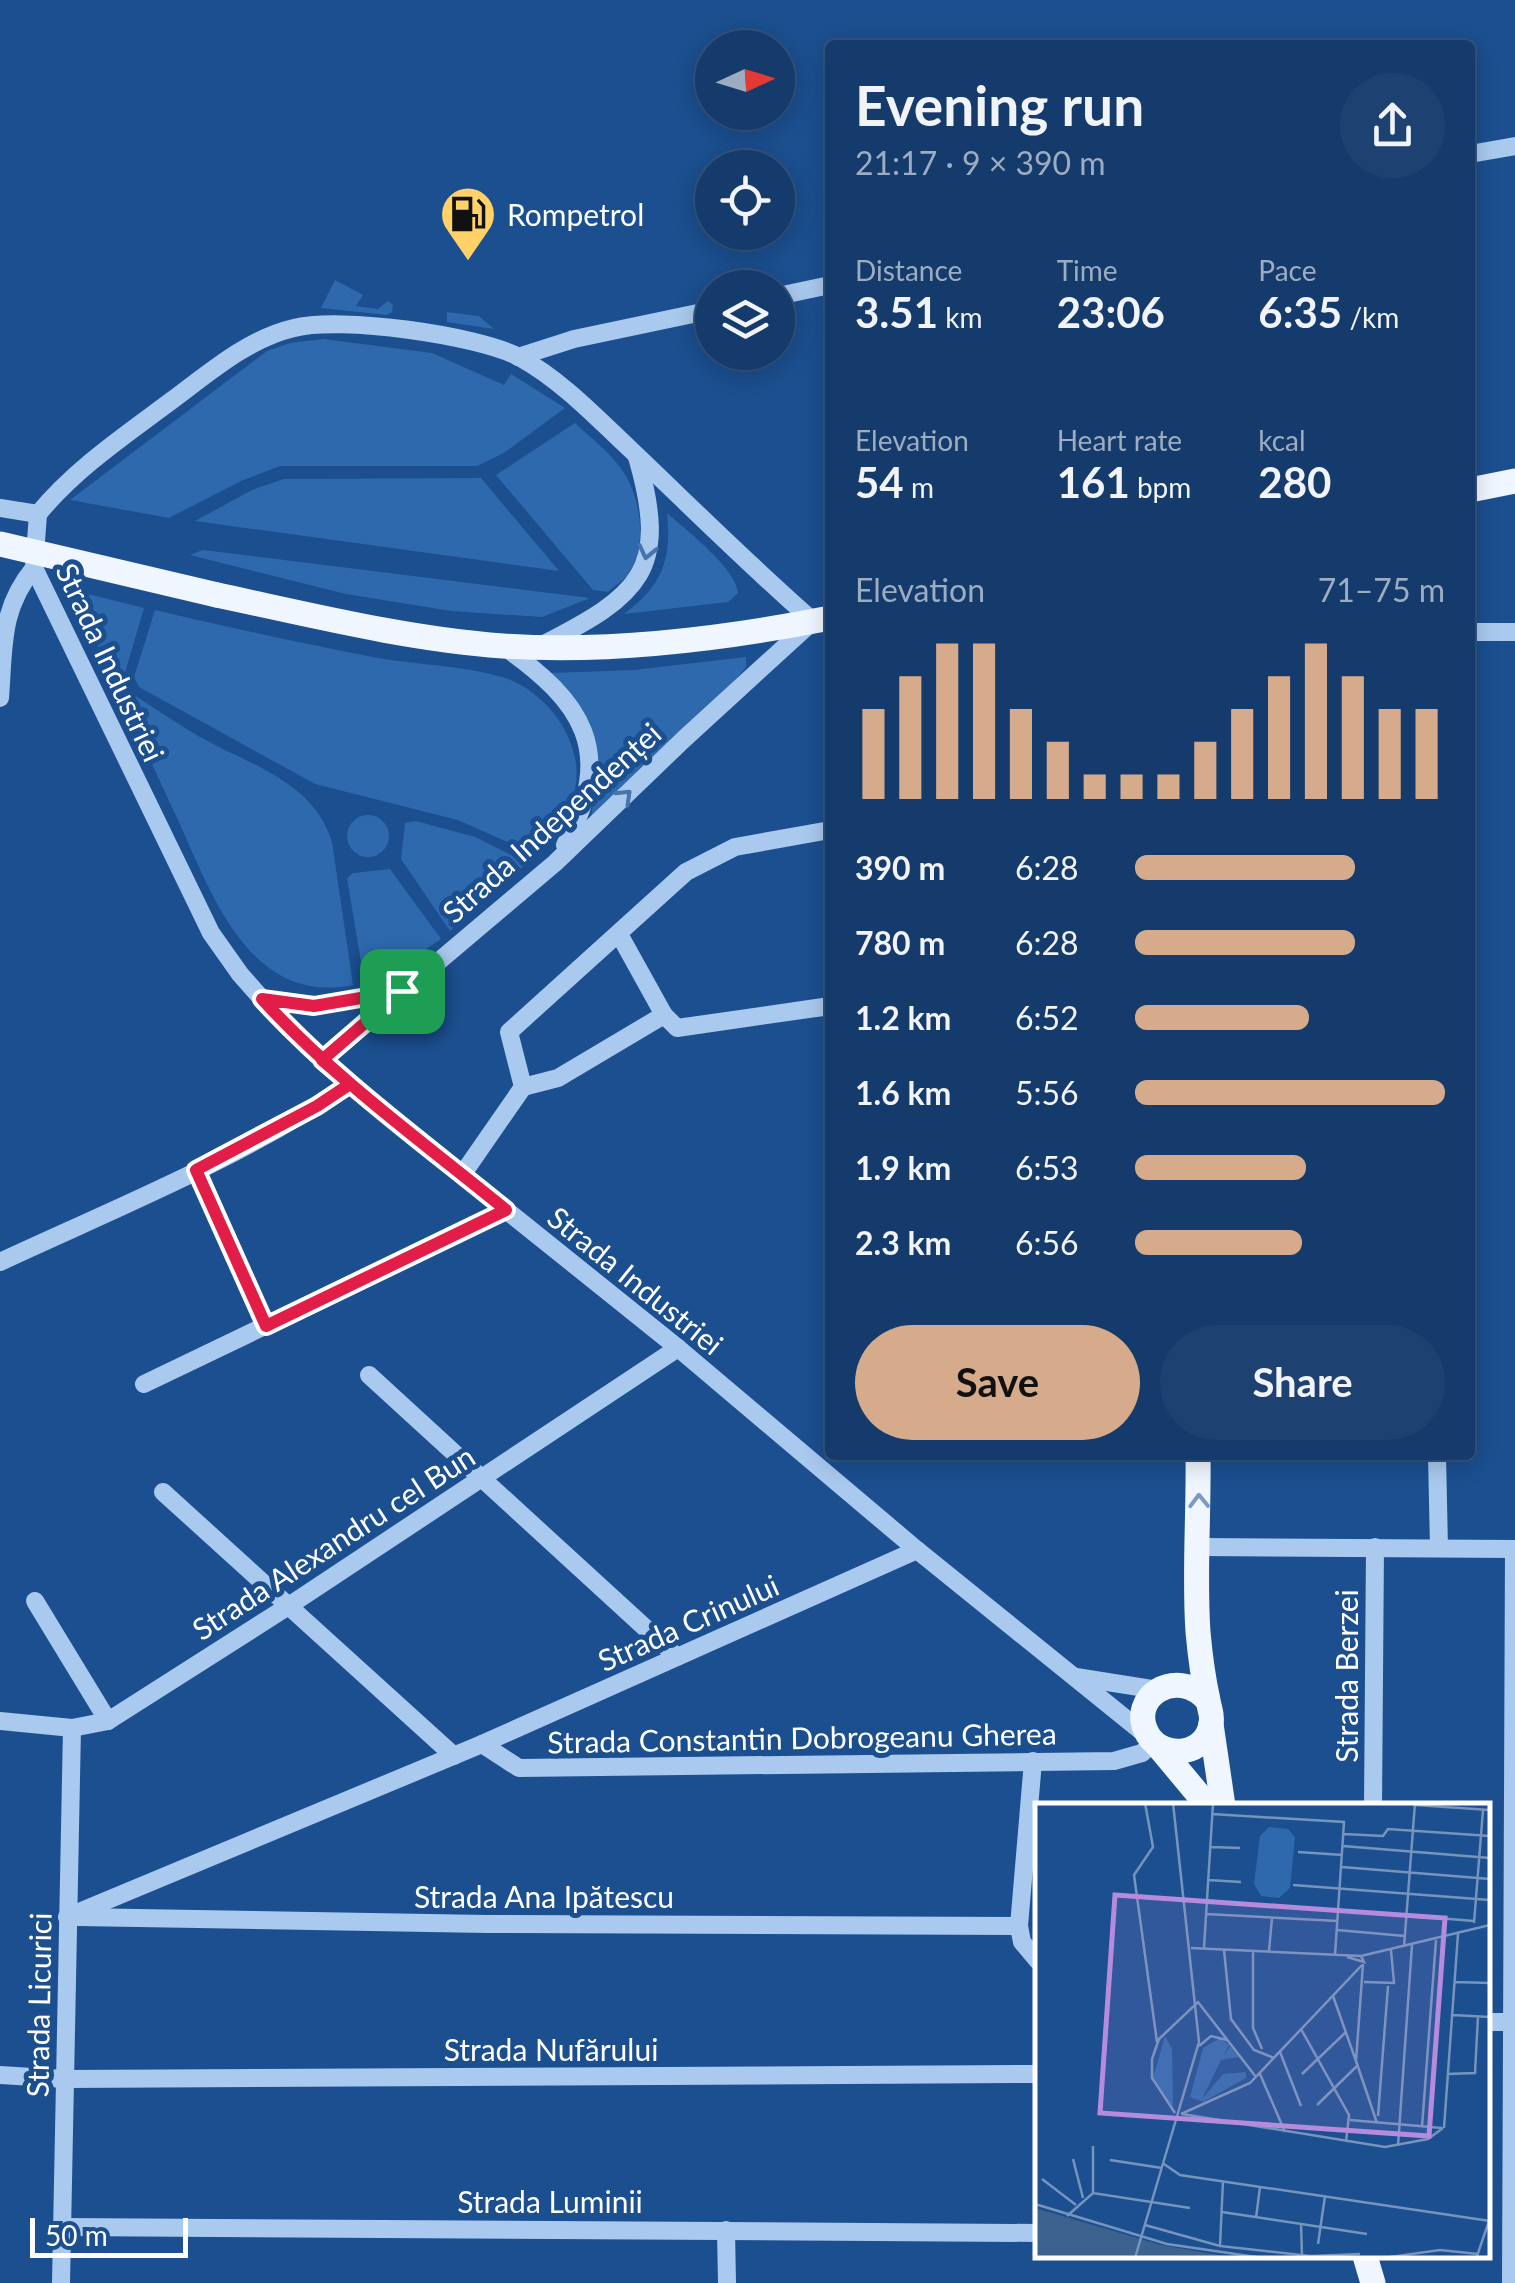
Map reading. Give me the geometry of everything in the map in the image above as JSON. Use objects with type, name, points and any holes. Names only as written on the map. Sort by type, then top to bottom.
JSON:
[{"type":"main road","points":[[1475,489],[1515,482]]},
{"type":"main road","points":[[0,544],[349,623],[503,646],[672,641],[822,620]]},
{"type":"main road","points":[[1198,1460],[1198,1630],[1222,1803]]},
{"type":"main road","points":[[1198,1630],[1186,1663],[1145,1707],[1145,1728],[1205,1803]]},
{"type":"main road","points":[[1163,1687],[1191,1686],[1210,1713]]},
{"type":"main road","points":[[1154,1742],[1168,1751],[1191,1750],[1200,1744],[1210,1713]]},
{"type":"main road","points":[[1366,2258],[1374,2283]]},
{"type":"street","points":[[1475,153],[1515,146]]},
{"type":"street","points":[[795,292],[825,286]]},
{"type":"street","points":[[518,357],[574,338],[695,313]]},
{"type":"street","points":[[0,508],[38,514],[72,476],[219,366],[264,338],[296,327],[328,324],[396,330],[478,343],[518,357],[566,392],[637,456],[741,559],[822,620]]},
{"type":"street","points":[[539,647],[592,620],[619,601],[637,581],[646,562],[651,520],[637,456]]},
{"type":"street","name":"Strada Industriei","points":[[38,514],[34,568],[210,934],[262,999],[350,1084],[678,1348],[917,1550],[1154,1742]]},
{"type":"street","points":[[0,698],[6,619],[15,590],[34,568]]},
{"type":"street","name":"Strada Independenței","points":[[322,1060],[555,863],[684,739],[822,620]]},
{"type":"street","points":[[1475,632],[1515,632]]},
{"type":"street","points":[[503,646],[564,694],[583,727],[591,767],[583,813],[555,863]]},
{"type":"street","points":[[523,1087],[509,1032],[686,872],[710,858],[774,838],[825,831]]},
{"type":"street","points":[[619,934],[664,1015],[677,1028],[825,1007]]},
{"type":"street","points":[[262,999],[314,1006],[402,991]]},
{"type":"street","points":[[462,1174],[523,1087],[558,1078],[664,1015]]},
{"type":"street","points":[[0,1262],[196,1170],[317,1106],[350,1084]]},
{"type":"street","points":[[196,1170],[266,1326]]},
{"type":"street","points":[[144,1384],[506,1210]]},
{"type":"street","name":"Strada Alexandru cel Bun","points":[[0,1721],[72,1728],[108,1721],[288,1607],[678,1348]]},
{"type":"street","points":[[369,1375],[678,1657]]},
{"type":"street","points":[[1437,1460],[1439,1548]]},
{"type":"street","points":[[163,1492],[454,1756]]},
{"type":"street","points":[[1199,1546],[1514,1549],[1511,2283]]},
{"type":"street","name":"Strada Berzei","points":[[1372,1803],[1375,1547]]},
{"type":"street","name":"Strada Crinului","points":[[482,1744],[917,1550]]},
{"type":"street","points":[[35,1601],[108,1721]]},
{"type":"street","points":[[1076,1678],[1163,1687]]},
{"type":"street","name":"Strada Licurici","points":[[62,2283],[72,1728]]},
{"type":"street","name":"Strada Constantin Dobrogeanu Gherea","points":[[482,1744],[518,1768],[1114,1761],[1142,1753],[1154,1742]]},
{"type":"street","points":[[68,1917],[482,1744]]},
{"type":"street","points":[[1034,1761],[1019,1926],[1022,1942],[1035,1957]]},
{"type":"street","name":"Strada Ana Ipătescu","points":[[68,1917],[488,1924],[1019,1926]]},
{"type":"street","name":"Strada Nufărului","points":[[0,2075],[65,2078],[1035,2074]]},
{"type":"street","name":"Strada Luminii","points":[[62,2227],[1035,2234]]},
{"type":"street","points":[[726,2230],[727,2283]]},
{"type":"shaded area","points":[[335,280],[363,295],[356,306],[378,309],[388,301],[393,305],[392,312],[387,315],[321,308]]},
{"type":"shaded area","points":[[447,312],[479,316],[494,329],[447,322]]},
{"type":"shaded area","points":[[323,339],[432,353],[504,385],[511,374],[565,408],[504,453],[477,466],[280,466],[169,518],[70,500],[267,351],[290,343]]},
{"type":"shaded area","points":[[575,423],[619,466],[630,484],[638,511],[638,553],[626,577],[608,592],[593,590],[496,475]]},
{"type":"shaded area","points":[[481,478],[559,571],[195,521],[252,490],[284,479]]},
{"type":"shaded area","points":[[667,513],[720,562],[738,593],[728,602],[624,614],[647,593],[662,571],[668,545]]},
{"type":"shaded area","points":[[203,550],[590,598],[542,617],[451,611],[346,594],[190,555]]},
{"type":"shaded area","points":[[84,593],[144,608],[119,693],[79,602]]},
{"type":"shaded area","points":[[155,610],[373,657],[486,673],[518,684],[548,706],[568,737],[577,772],[568,808],[534,854],[458,820],[315,784],[139,687],[134,677]]},
{"type":"shaded area","points":[[746,657],[746,667],[736,680],[591,817],[595,775],[592,739],[578,707],[551,673],[634,670]]},
{"type":"shaded area","points":[[134,695],[200,737],[278,778],[311,804],[332,842],[353,985],[317,987],[287,979],[261,962],[240,938],[205,880],[125,707]]},
{"type":"shaded area","points":[[368,815],[383,821],[389,836],[383,851],[368,857],[353,851],[347,836],[353,821]]},
{"type":"shaded area","points":[[416,821],[475,837],[527,863],[450,931],[401,859],[405,823]]},
{"type":"shaded area","points":[[390,869],[441,939],[395,970],[364,980],[347,878],[353,873]]},
{"type":"place","name":"Rompetrol","points":[[468,263]]},
{"type":"route","points":[[402,991],[314,1006],[262,999],[322,1060],[506,1210],[266,1326],[196,1170],[317,1106],[350,1084],[322,1060],[402,991]]}]
